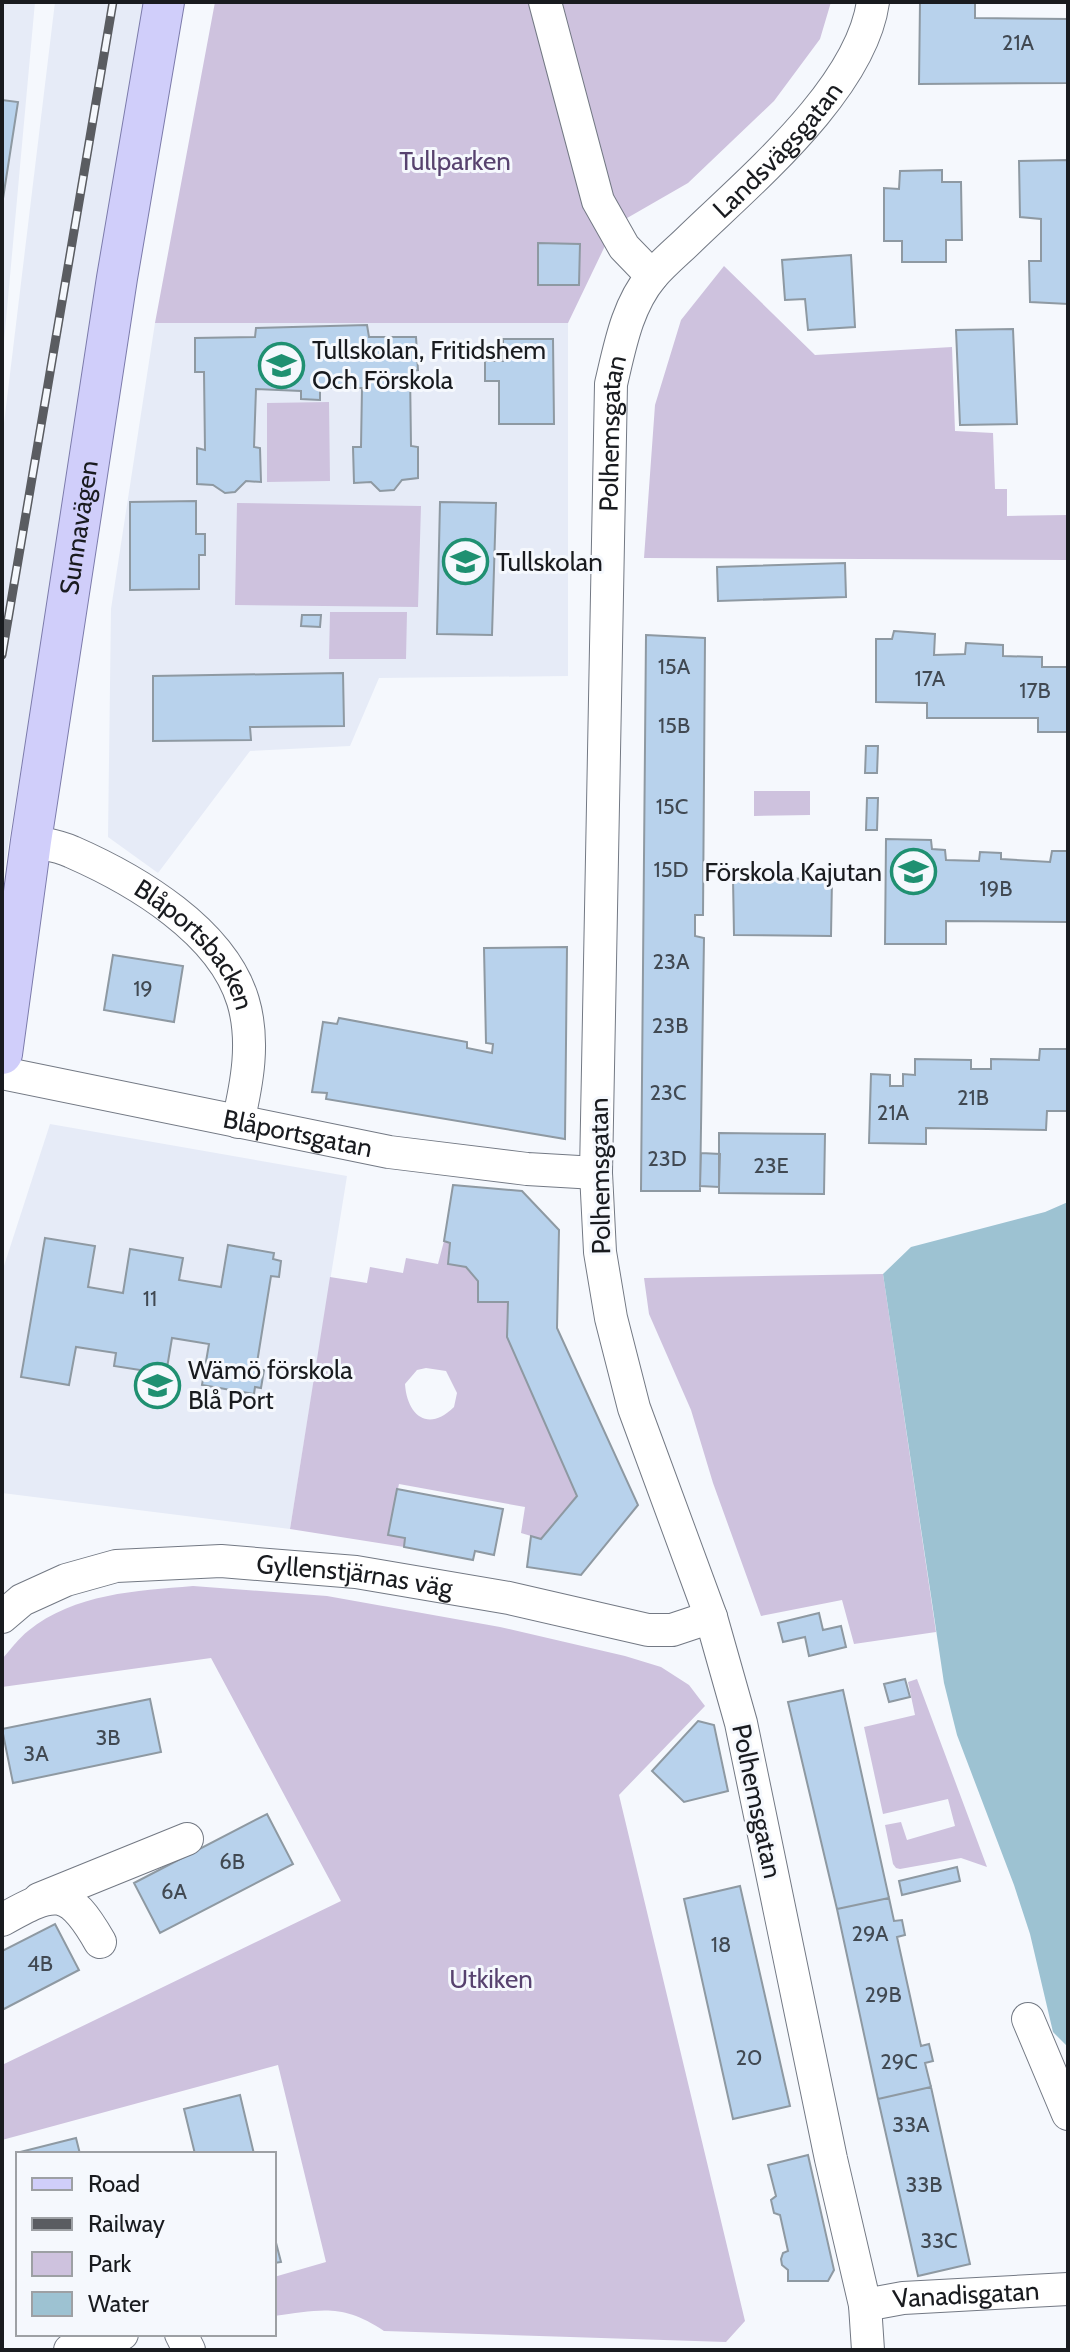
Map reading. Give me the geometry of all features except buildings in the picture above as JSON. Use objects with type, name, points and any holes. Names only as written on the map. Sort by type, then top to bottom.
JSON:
[{"type":"main road","name":"Sunnavägen","points":[[5,1041],[31,841],[117,278],[164,2]]},
{"type":"street","points":[[545,2],[598,201],[624,247],[652,276]]},
{"type":"street","name":"Landsvägsgatan","points":[[652,276],[779,153],[828,96],[855,53],[871,15],[873,2]]},
{"type":"street","name":"Polhemsgatan","points":[[652,276],[633,305],[611,384],[596,1173],[600,1252],[611,1318],[634,1408],[711,1617],[741,1723],[831,2159],[865,2305],[868,2350]]},
{"type":"street","name":"Blåportsbacken","points":[[31,841],[70,851],[139,888],[196,928],[225,964],[243,1000],[250,1039],[246,1086],[238,1122]]},
{"type":"street","name":"Blåportsgatan","points":[[2,1073],[238,1122],[443,1159],[596,1173]]},
{"type":"street","name":"Gyllenstjärnas väg","points":[[2,1617],[22,1600],[66,1580],[116,1566],[221,1561],[356,1572],[509,1598],[648,1630],[672,1630],[711,1617]]},
{"type":"street","points":[[2,1920],[39,1899],[187,1839]]},
{"type":"street","points":[[39,1899],[66,1900],[84,1915],[100,1942]]},
{"type":"street","points":[[1028,2019],[1068,2114]]},
{"type":"street","name":"Vanadisgatan","points":[[865,2305],[903,2298],[1068,2289]]},
{"type":"street","points":[[70,2350],[116,2336]]},
{"type":"shaded area","points":[[2,2],[35,2],[2,364]]},
{"type":"shaded area","points":[[55,2],[148,2],[2,883],[2,440]]},
{"type":"shaded area","points":[[155,323],[568,323],[568,676],[379,678],[350,746],[250,751],[158,873],[108,837],[111,609]]},
{"type":"shaded area","name":"Wämö förskola Blå Port","points":[[50,1124],[347,1176],[290,1529],[2,1493],[2,1272]]},
{"type":"green space","name":"Tullparken","points":[[215,2],[831,2],[820,39],[774,101],[688,183],[615,225],[568,323],[155,323]]},
{"type":"green space","points":[[724,266],[815,355],[952,347],[955,431],[993,433],[995,489],[1007,489],[1007,516],[1068,515],[1068,560],[644,558],[655,405],[681,320]]},
{"type":"green space","points":[[329,402],[330,481],[267,482],[267,403]]},
{"type":"green space","points":[[237,503],[421,506],[418,607],[235,605]]},
{"type":"green space","points":[[330,612],[407,612],[406,659],[329,659]]},
{"type":"green space","points":[[754,791],[810,791],[810,815],[754,816]]},
{"type":"green space","points":[[444,1241],[450,1243],[448,1264],[466,1267],[478,1281],[478,1302],[508,1302],[507,1337],[577,1496],[541,1539],[521,1533],[525,1507],[399,1484],[388,1535],[405,1538],[404,1547],[290,1529],[330,1277],[367,1283],[370,1267],[403,1273],[406,1258],[438,1264]],"holes":[[[417,1370],[446,1371],[457,1393],[454,1407],[436,1419],[420,1417],[410,1404],[405,1384]]]},
{"type":"green space","points":[[883,1274],[936,1632],[854,1644],[842,1600],[761,1616],[713,1483],[691,1410],[649,1314],[644,1278]]},
{"type":"green space","name":"Utkiken","points":[[193,1586],[327,1596],[500,1627],[625,1656],[661,1667],[689,1685],[705,1706],[619,1795],[745,2321],[726,2342],[384,2331],[343,2312],[318,2311],[276,2316],[276,2276],[326,2262],[278,2065],[2,2140],[2,2065],[341,1901],[211,1658],[2,1687],[3,1658],[25,1634],[46,1618],[86,1601]]},
{"type":"green space","points":[[917,1679],[987,1867],[961,1858],[900,1869],[893,1864],[885,1825],[901,1822],[907,1840],[955,1826],[948,1799],[883,1814],[864,1727],[915,1715],[908,1682]]},
{"type":"water","points":[[1068,1202],[1068,2047],[1053,2032],[1030,1934],[957,1735],[944,1683],[883,1274],[911,1247],[1045,1212]]},
{"type":"railway","points":[[2,655],[113,2]]},
{"type":"place","name":"Tullskolan, Fritidshem Och Förskola","points":[[281,365]]},
{"type":"place","name":"Tullskolan","points":[[465,562]]},
{"type":"place","name":"Förskola Kajutan","points":[[913,872]]},
{"type":"place","name":"Wämö förskola Blå Port","points":[[157,1385]]}]
